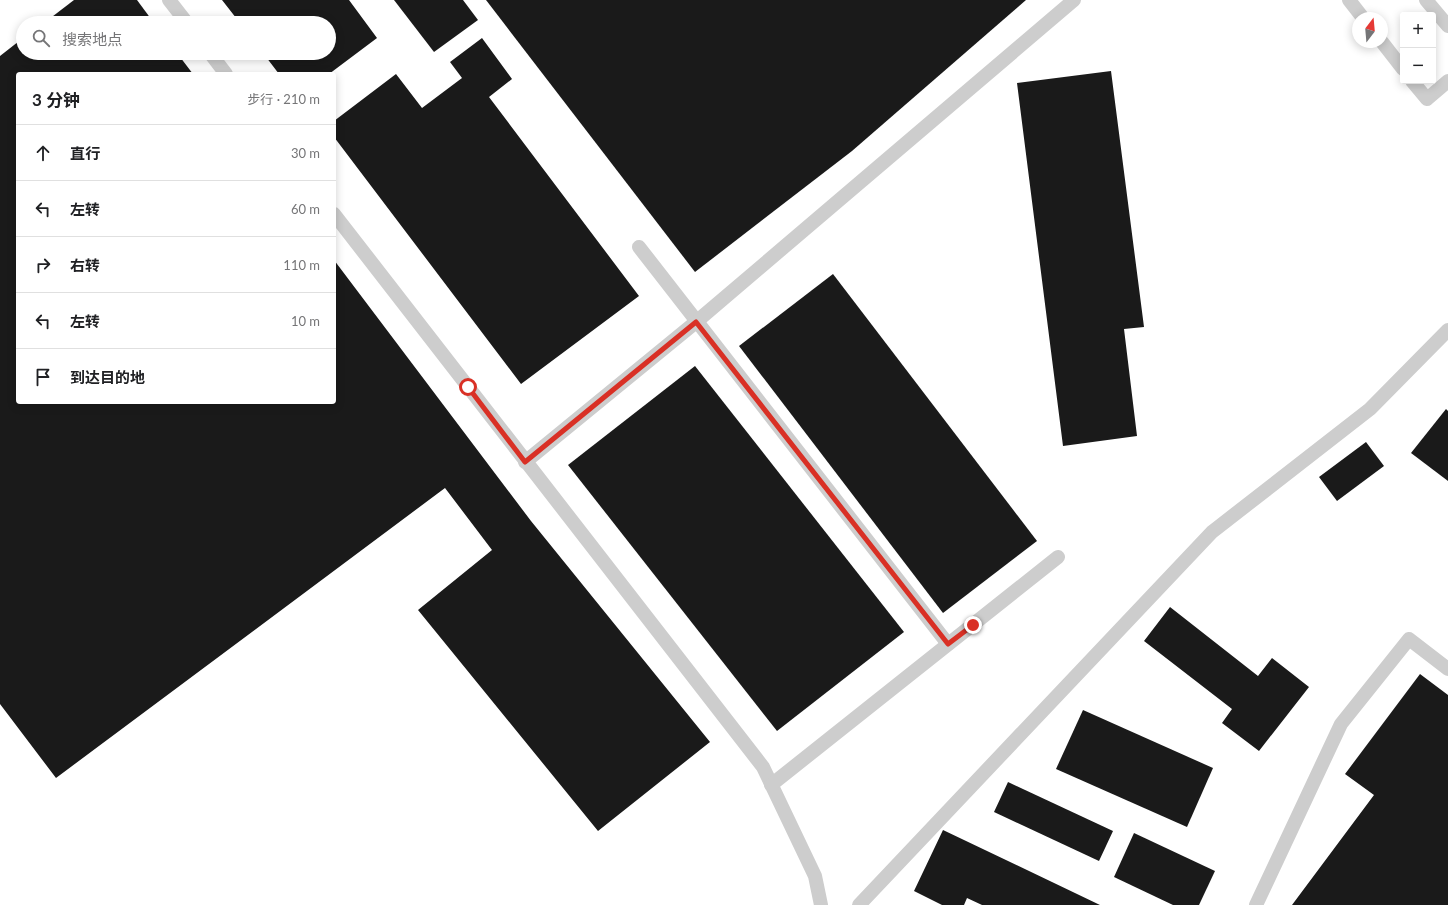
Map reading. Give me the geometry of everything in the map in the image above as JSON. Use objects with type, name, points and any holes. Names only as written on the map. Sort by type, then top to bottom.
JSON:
[{"type":"lane","points":[[169,0],[182,16]]},
{"type":"lane","points":[[525,462],[696,322],[1074,0]]},
{"type":"lane","points":[[1349,0],[1358,12]]},
{"type":"lane","points":[[1426,0],[1448,26]]},
{"type":"lane","points":[[1387,48],[1400,65]]},
{"type":"lane","points":[[215,60],[224,72]]},
{"type":"lane","points":[[1414,84],[1427,99],[1448,81]]},
{"type":"lane","points":[[336,217],[762,767],[815,876],[821,905]]},
{"type":"lane","points":[[639,247],[948,644]]},
{"type":"lane","points":[[859,905],[1212,532],[1370,409],[1448,330]]},
{"type":"lane","points":[[771,785],[1058,557]]},
{"type":"lane","points":[[1256,905],[1341,724],[1408,638],[1448,669]]},
{"type":"building","points":[[74,0],[137,0],[149,16],[53,16]]},
{"type":"building","points":[[222,0],[349,0],[377,38],[332,72],[277,72],[268,60],[336,60],[336,16],[235,16]]},
{"type":"building","points":[[394,0],[463,0],[478,20],[434,52]]},
{"type":"building","points":[[486,0],[1026,0],[852,151],[695,272]]},
{"type":"building","points":[[482,38],[512,79],[489,97],[639,296],[521,384],[336,140],[336,119],[396,74],[422,108],[462,78],[450,62]]},
{"type":"building","points":[[16,43],[16,60],[182,60],[191,72],[16,72],[16,404],[336,404],[336,263],[531,521],[710,742],[598,831],[418,610],[492,550],[445,488],[56,778],[0,704],[0,56]]},
{"type":"building","points":[[1111,71],[1144,327],[1124,329],[1137,436],[1063,446],[1017,83]]},
{"type":"building","points":[[833,274],[1037,541],[943,613],[739,346]]},
{"type":"building","points":[[695,366],[904,632],[777,731],[568,465]]},
{"type":"building","points":[[1446,409],[1448,411],[1448,481],[1411,453]]},
{"type":"building","points":[[1366,442],[1384,466],[1337,501],[1319,477]]},
{"type":"building","points":[[1170,607],[1258,676],[1272,658],[1309,687],[1259,751],[1222,723],[1232,709],[1144,641]]},
{"type":"building","points":[[1420,674],[1448,695],[1448,905],[1292,905],[1374,795],[1345,774]]},
{"type":"building","points":[[1083,710],[1213,768],[1187,827],[1056,769]]},
{"type":"building","points":[[1008,782],[1113,831],[1099,861],[994,812]]},
{"type":"building","points":[[943,830],[1100,905],[982,905],[967,898],[964,905],[942,905],[914,891]]},
{"type":"building","points":[[1134,833],[1215,871],[1199,905],[1173,905],[1114,877]]},
{"type":"route","points":[[468,387],[525,462],[696,322],[948,644],[973,625]]}]
